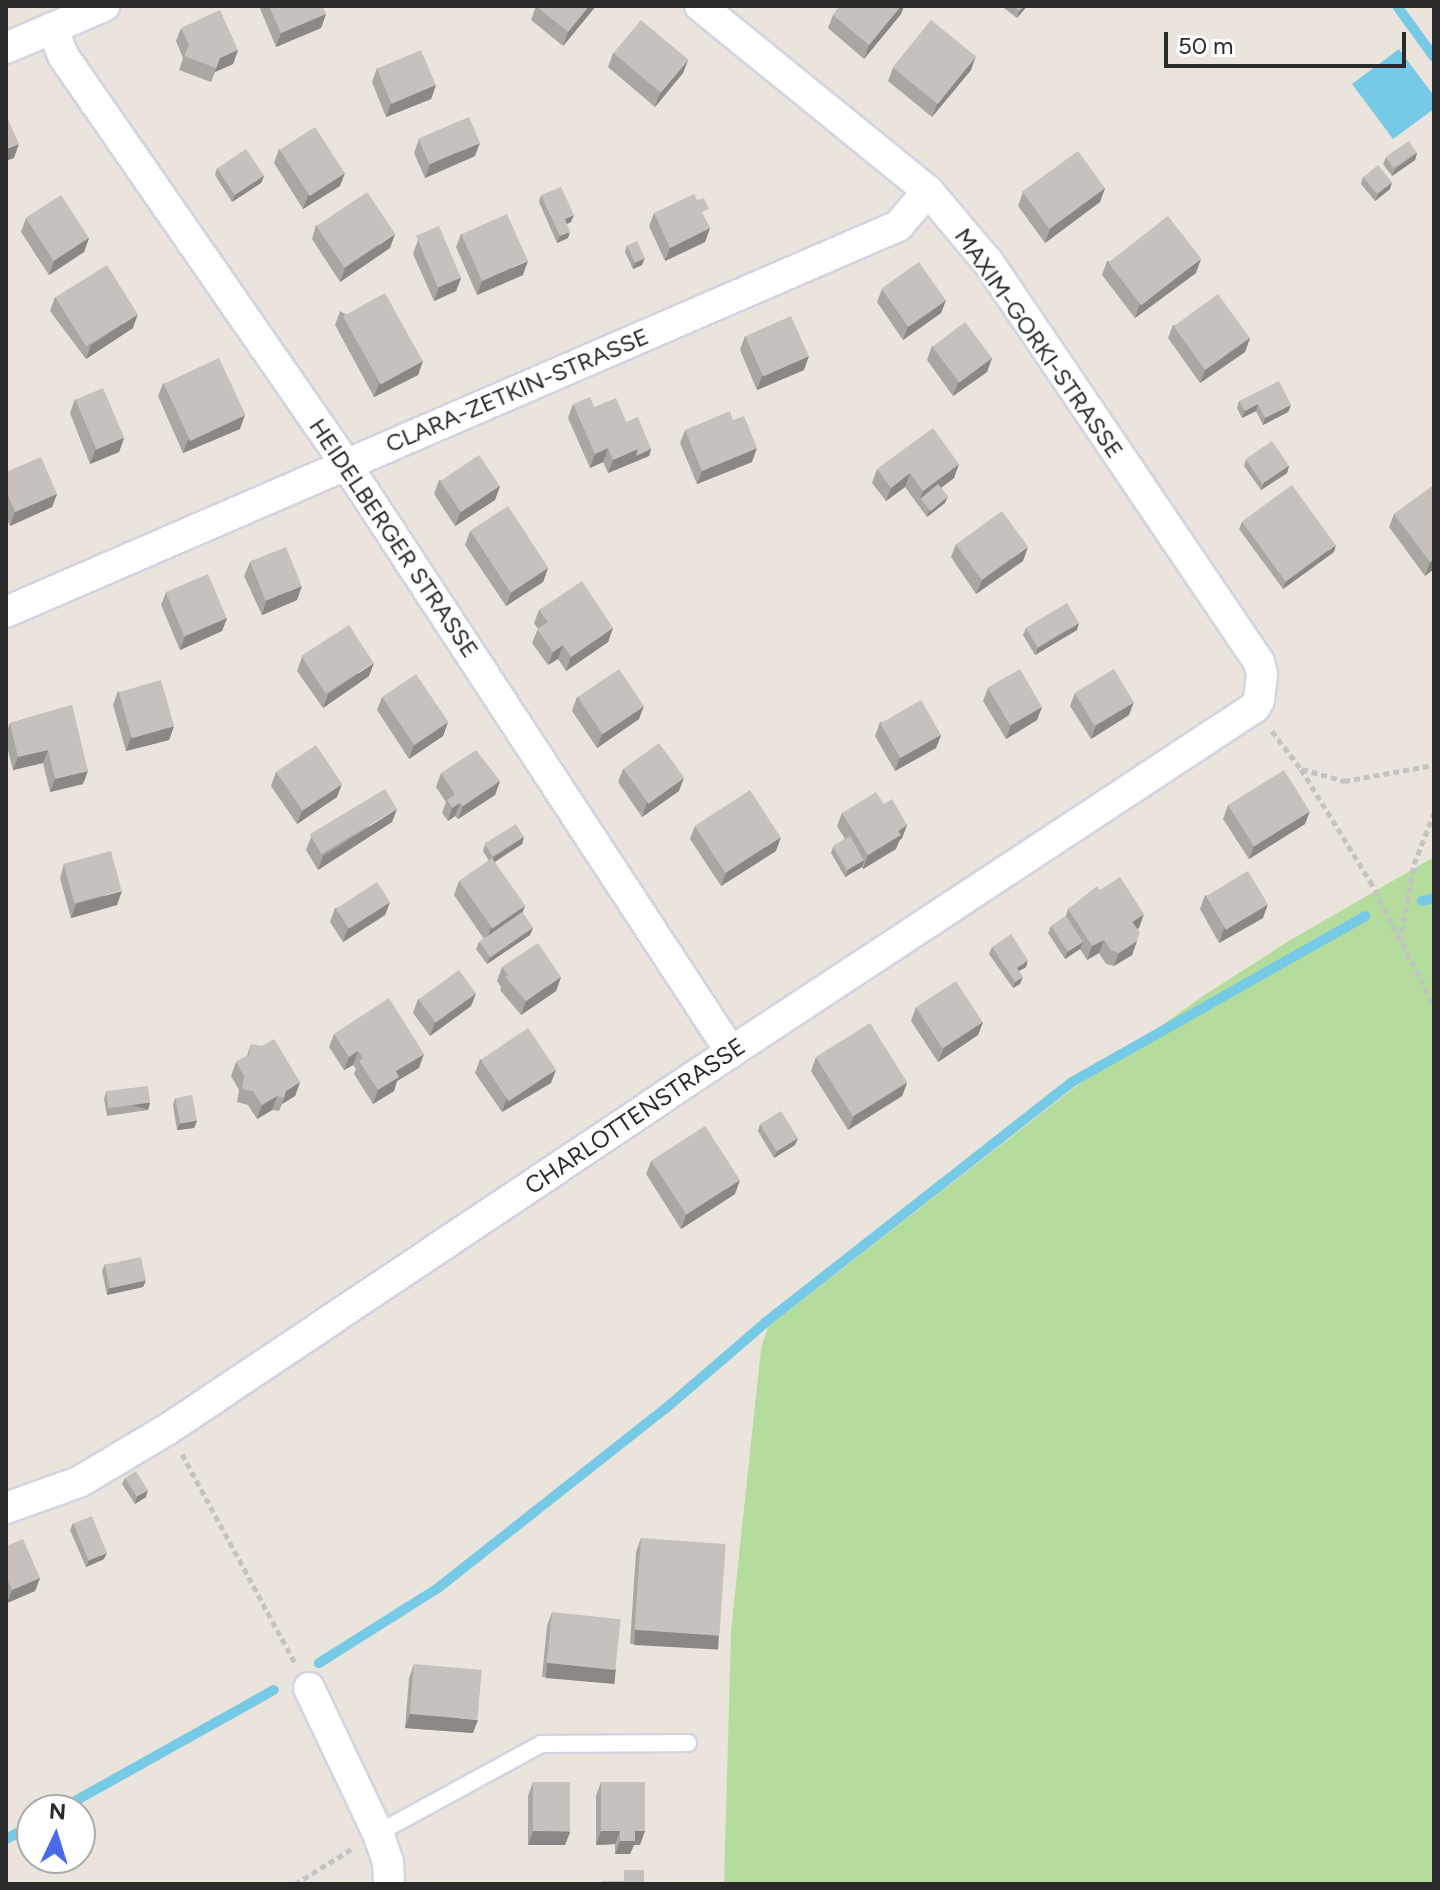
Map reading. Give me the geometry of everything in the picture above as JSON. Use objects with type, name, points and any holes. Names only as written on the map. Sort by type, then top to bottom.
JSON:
[{"type":"street","points":[[6,48],[104,6]]},
{"type":"street","name":"MAXIM-GORKI-STRASSE","points":[[700,6],[928,191],[987,261],[1259,662],[1261,690],[1255,707]]},
{"type":"street","name":"HEIDELBERGER STRASSE","points":[[52,28],[64,57],[346,464],[731,1052]]},
{"type":"street","name":"CLARA-ZETKIN-STRASSE","points":[[6,612],[898,226],[928,191]]},
{"type":"street","name":"CHARLOTTENSTRASSE","points":[[6,1508],[79,1482],[168,1429],[731,1052],[1255,707]]},
{"type":"street","points":[[309,1688],[378,1833],[388,1862],[389,1884]]},
{"type":"lane","points":[[378,1833],[541,1744],[688,1743]]},
{"type":"path","points":[[1255,707],[1301,769],[1370,881],[1434,1005]]},
{"type":"path","points":[[1301,769],[1344,781],[1434,765]]},
{"type":"path","points":[[1400,943],[1414,864],[1434,813]]},
{"type":"path","points":[[168,1429],[309,1688]]},
{"type":"path","points":[[295,1884],[378,1833]]},
{"type":"green space","points":[[1434,857],[1434,1884],[724,1884],[731,1631],[761,1349],[768,1327],[1074,1088],[1203,996],[1287,942]]},
{"type":"water","points":[[1399,49],[1434,96],[1434,109],[1393,139],[1352,84]]},
{"type":"building","points":[[269,6],[322,6],[326,14],[281,33]]},
{"type":"building","points":[[536,6],[589,6],[568,32]]},
{"type":"building","points":[[840,6],[901,6],[869,45],[833,15]]},
{"type":"building","points":[[220,10],[238,50],[220,58],[216,68],[184,56],[189,45],[181,28]]},
{"type":"building","points":[[641,20],[688,60],[661,93],[613,53]]},
{"type":"building","points":[[931,20],[976,57],[938,104],[893,67]]},
{"type":"building","points":[[421,50],[436,85],[392,104],[377,69]]},
{"type":"building","points":[[6,115],[19,144],[6,149]]},
{"type":"building","points":[[469,117],[480,143],[429,164],[418,138]]},
{"type":"building","points":[[315,127],[345,173],[310,196],[280,150]]},
{"type":"building","points":[[1409,141],[1417,153],[1394,168],[1386,157]]},
{"type":"building","points":[[246,149],[264,176],[235,195],[217,169]]},
{"type":"building","points":[[1078,151],[1105,188],[1049,229],[1022,192]]},
{"type":"building","points":[[1378,165],[1392,182],[1377,194],[1363,177]]},
{"type":"building","points":[[561,187],[574,215],[565,219],[570,232],[560,236],[541,195]]},
{"type":"building","points":[[367,192],[395,233],[344,268],[316,226]]},
{"type":"building","points":[[694,194],[697,200],[704,198],[709,209],[702,212],[710,228],[670,248],[654,213]]},
{"type":"building","points":[[61,195],[89,238],[54,261],[26,218]]},
{"type":"building","points":[[507,214],[528,261],[482,281],[461,234]]},
{"type":"building","points":[[1168,216],[1201,259],[1141,305],[1108,263]]},
{"type":"building","points":[[439,226],[461,278],[438,287],[416,236]]},
{"type":"building","points":[[637,241],[645,258],[635,263],[627,246]]},
{"type":"building","points":[[919,262],[946,301],[908,327],[881,288]]},
{"type":"building","points":[[107,265],[138,314],[86,347],[55,297]]},
{"type":"building","points":[[385,293],[423,361],[381,384],[343,316]]},
{"type":"building","points":[[1218,294],[1250,338],[1205,370],[1174,326]]},
{"type":"building","points":[[791,316],[809,356],[763,377],[745,336]]},
{"type":"building","points":[[965,322],[992,358],[959,383],[932,347]]},
{"type":"building","points":[[219,358],[246,415],[190,441],[164,384]]},
{"type":"building","points":[[1279,381],[1291,405],[1265,418],[1258,404],[1245,411],[1239,401]]},
{"type":"building","points":[[103,388],[124,438],[96,449],[75,400]]},
{"type":"building","points":[[590,397],[594,407],[616,398],[638,449],[613,460],[608,448],[595,454],[573,404]]},
{"type":"building","points":[[730,411],[733,420],[744,416],[757,448],[702,471],[685,430]]},
{"type":"building","points":[[638,417],[651,449],[636,456],[638,449],[626,422]]},
{"type":"building","points":[[933,428],[959,464],[923,491],[910,473],[891,488],[877,469]]},
{"type":"building","points":[[1272,441],[1289,466],[1262,484],[1245,459]]},
{"type":"building","points":[[479,455],[500,486],[461,512],[440,481]]},
{"type":"building","points":[[41,457],[57,494],[15,512],[6,491],[6,472]]},
{"type":"building","points":[[938,484],[948,496],[931,511],[920,499]]},
{"type":"building","points":[[1292,485],[1335,545],[1285,581],[1242,521]]},
{"type":"building","points":[[1434,485],[1434,559],[1430,562],[1394,514]]},
{"type":"building","points":[[508,506],[548,568],[511,593],[470,531]]},
{"type":"building","points":[[1002,511],[1028,547],[982,580],[956,545]]},
{"type":"building","points":[[286,547],[302,586],[266,601],[250,562]]},
{"type":"building","points":[[208,574],[227,618],[184,636],[166,592]]},
{"type":"building","points":[[582,581],[613,628],[571,657],[563,645],[553,652],[537,629],[548,622],[539,610]]},
{"type":"building","points":[[1067,603],[1079,623],[1038,647],[1026,628]]},
{"type":"building","points":[[349,625],[374,663],[326,694],[301,656]]},
{"type":"building","points":[[619,669],[644,706],[603,734],[578,697]]},
{"type":"building","points":[[1020,669],[1042,707],[1010,726],[988,688]]},
{"type":"building","points":[[1114,669],[1134,702],[1095,726],[1075,693]]},
{"type":"building","points":[[416,674],[448,722],[414,745],[382,697]]},
{"type":"building","points":[[161,680],[174,726],[132,738],[119,692]]},
{"type":"building","points":[[921,700],[941,735],[900,758],[880,724]]},
{"type":"building","points":[[72,705],[88,771],[55,779],[48,750],[18,757],[10,723]]},
{"type":"building","points":[[659,743],[684,778],[649,804],[623,769]]},
{"type":"building","points":[[316,745],[342,784],[302,811],[276,772]]},
{"type":"building","points":[[476,750],[500,781],[463,806],[460,803],[452,808],[447,800],[455,794],[441,773]]},
{"type":"building","points":[[1284,770],[1310,812],[1254,847],[1228,805]]},
{"type":"building","points":[[385,789],[397,809],[321,854],[310,834]]},
{"type":"building","points":[[750,790],[780,837],[725,873],[695,826]]},
{"type":"building","points":[[876,792],[884,804],[892,799],[907,825],[898,831],[901,835],[868,855],[842,813]]},
{"type":"building","points":[[516,824],[524,837],[493,856],[485,844]]},
{"type":"building","points":[[850,836],[864,860],[847,870],[833,846]]},
{"type":"building","points":[[111,851],[122,891],[74,903],[64,864]]},
{"type":"building","points":[[492,858],[525,906],[493,928],[459,881]]},
{"type":"building","points":[[1248,871],[1268,904],[1226,930],[1206,896]]},
{"type":"building","points":[[1120,877],[1144,914],[1132,922],[1140,932],[1137,941],[1119,953],[1111,950],[1104,940],[1092,946],[1068,909],[1097,886],[1100,890]]},
{"type":"building","points":[[377,882],[390,902],[349,929],[336,909]]},
{"type":"building","points":[[522,912],[533,928],[490,957],[479,942]]},
{"type":"building","points":[[1066,916],[1083,942],[1068,952],[1051,926]]},
{"type":"building","points":[[1011,934],[1028,960],[1017,968],[1023,977],[1015,982],[992,947]]},
{"type":"building","points":[[538,943],[561,977],[526,1001],[505,977],[508,975],[502,967]]},
{"type":"building","points":[[459,970],[476,993],[436,1023],[419,999]]},
{"type":"building","points":[[956,981],[983,1022],[942,1048],[916,1007]]},
{"type":"building","points":[[389,998],[424,1054],[396,1071],[399,1077],[378,1090],[359,1061],[363,1058],[358,1051],[349,1057],[334,1034]]},
{"type":"building","points":[[870,1023],[907,1082],[853,1116],[816,1057]]},
{"type":"building","points":[[528,1028],[556,1069],[509,1101],[481,1060]]},
{"type":"building","points":[[274,1039],[300,1082],[286,1091],[284,1098],[277,1096],[262,1105],[253,1091],[242,1089],[244,1076],[236,1062],[249,1055],[251,1044],[262,1046]]},
{"type":"building","points":[[148,1086],[150,1103],[108,1108],[106,1091]]},
{"type":"building","points":[[192,1095],[197,1121],[180,1124],[175,1098]]},
{"type":"building","points":[[781,1111],[798,1138],[777,1151],[760,1124]]},
{"type":"building","points":[[705,1126],[740,1180],[686,1215],[651,1161]]},
{"type":"building","points":[[141,1257],[146,1280],[110,1288],[105,1265]]},
{"type":"building","points":[[136,1471],[148,1490],[137,1497],[125,1478]]},
{"type":"building","points":[[92,1516],[107,1553],[88,1561],[73,1523]]},
{"type":"building","points":[[641,1538],[726,1544],[719,1636],[635,1630]]},
{"type":"building","points":[[23,1539],[40,1578],[12,1590],[6,1577],[6,1546]]},
{"type":"building","points":[[552,1612],[621,1619],[615,1670],[547,1663]]},
{"type":"building","points":[[414,1664],[482,1670],[477,1720],[410,1714]]},
{"type":"building","points":[[533,1782],[570,1782],[570,1831],[533,1831]]},
{"type":"building","points":[[601,1782],[645,1782],[645,1831],[635,1831],[635,1841],[620,1841],[620,1831],[601,1831]]},
{"type":"building","points":[[624,1870],[644,1870],[644,1882],[652,1884],[602,1884],[602,1881],[624,1881]]},
{"type":"waterway","points":[[1397,6],[1434,57]]},
{"type":"waterway","points":[[1422,901],[1434,898]]},
{"type":"waterway","points":[[319,1663],[438,1588],[665,1409],[766,1322],[1072,1082],[1365,916]]},
{"type":"waterway","points":[[88,1794],[274,1690]]},
{"type":"waterway","points":[[6,1839],[16,1834]]}]
